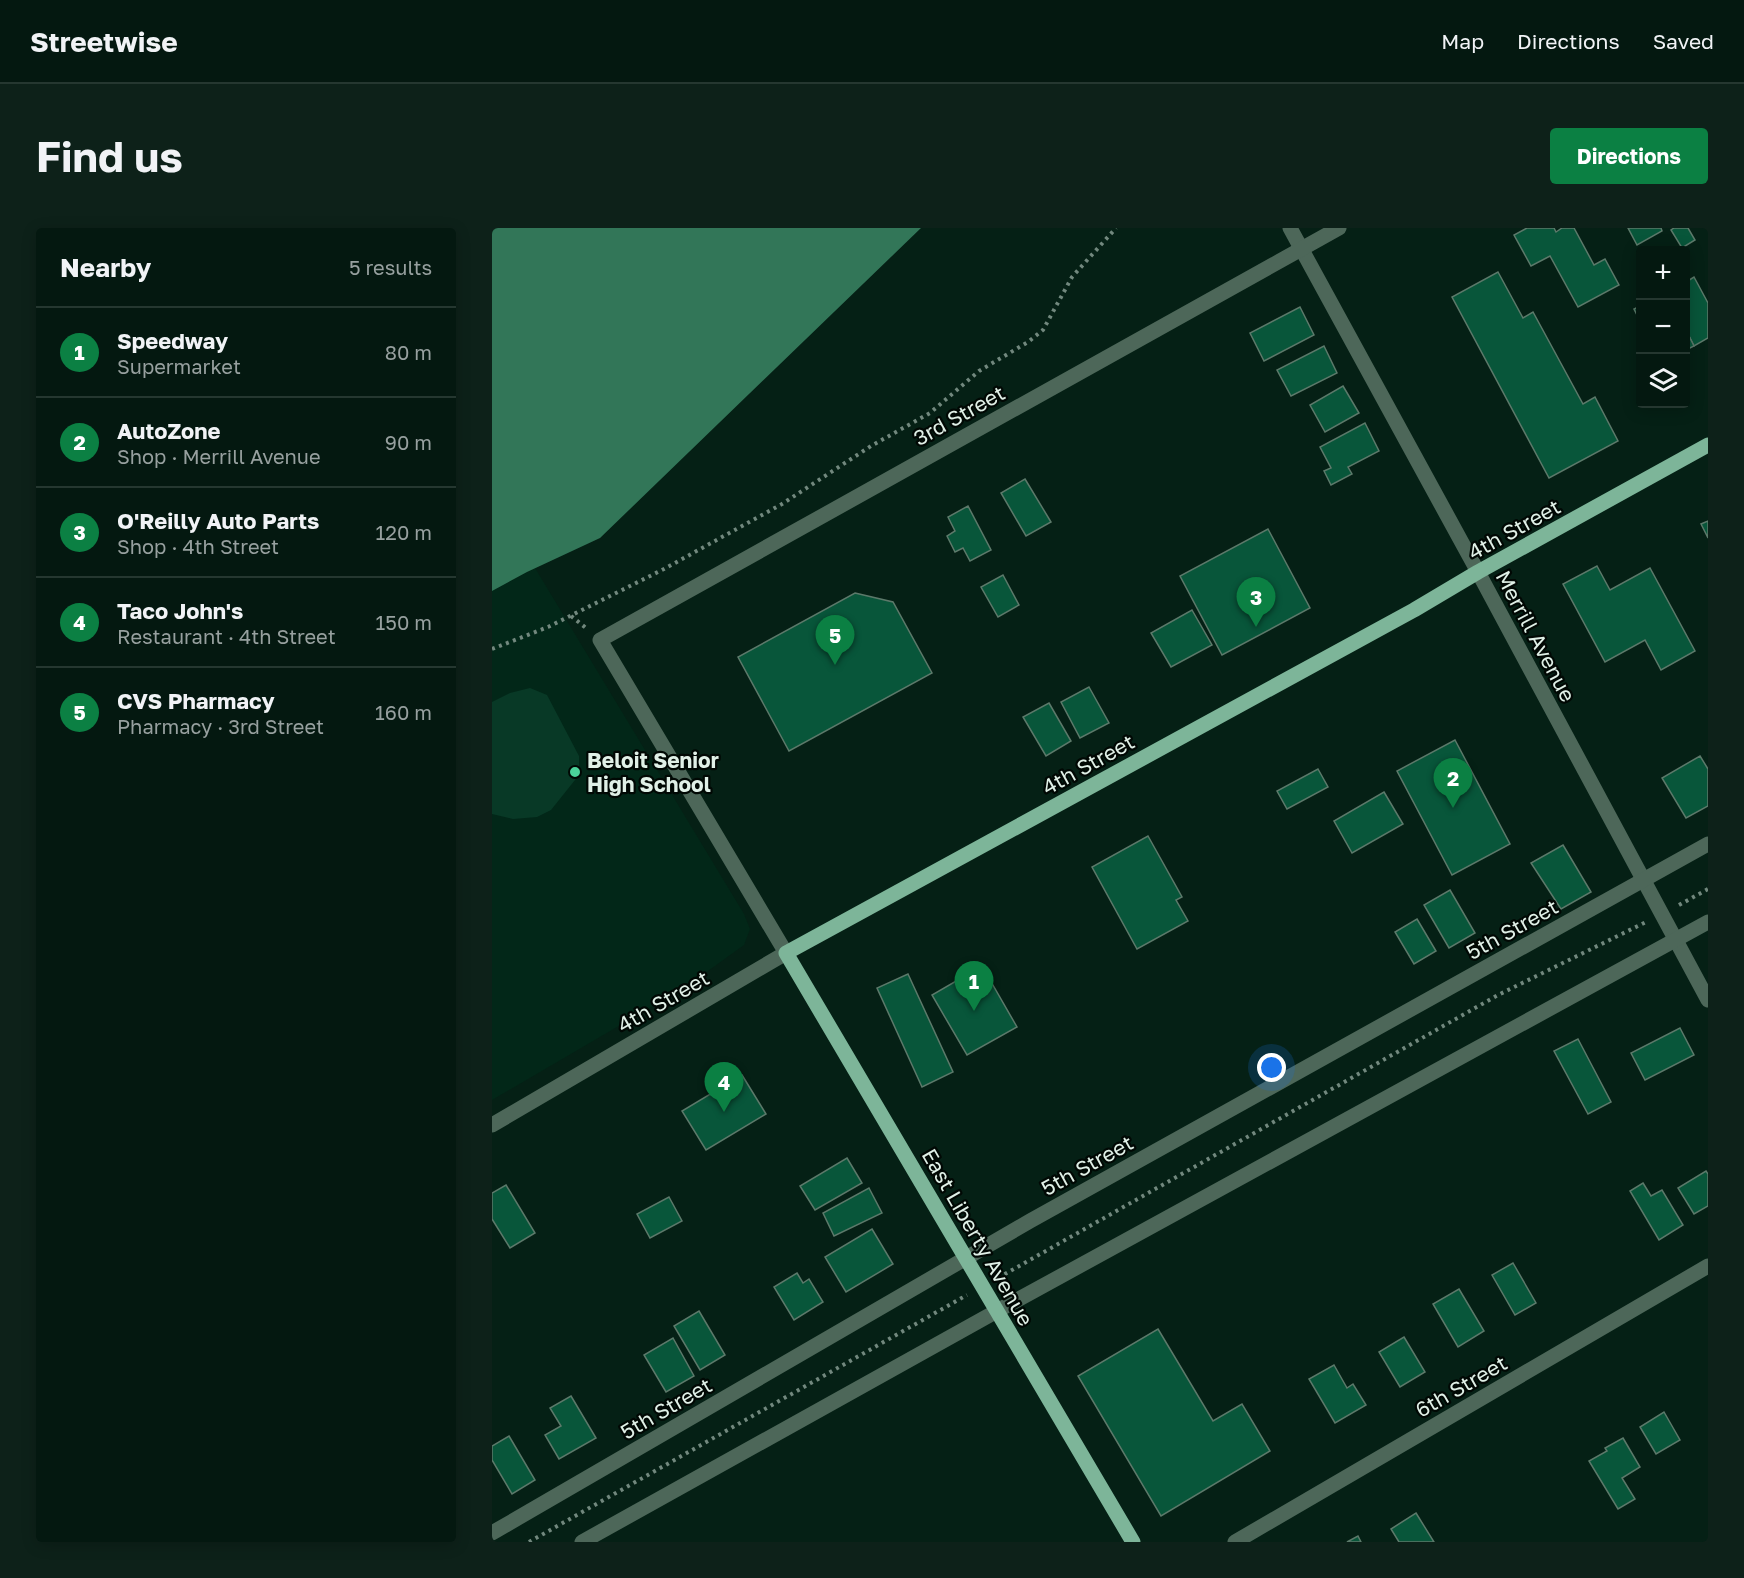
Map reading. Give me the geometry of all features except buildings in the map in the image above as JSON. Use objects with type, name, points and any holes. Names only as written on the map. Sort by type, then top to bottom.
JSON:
[{"type":"main road","name":"4th Street","points":[[786,953],[1414,610],[1478,572],[1708,445]]},
{"type":"main road","name":"East Liberty Avenue","points":[[786,953],[1133,1542]]},
{"type":"street","name":"Merrill Avenue","points":[[1290,228],[1708,1000]]},
{"type":"street","name":"3rd Street","points":[[786,953],[600,640],[1339,228]]},
{"type":"street","name":"5th Street","points":[[492,1533],[1040,1215],[1708,844]]},
{"type":"street","points":[[582,1542],[997,1311],[1708,922]]},
{"type":"street","name":"4th Street","points":[[492,1125],[786,953]]},
{"type":"street","name":"6th Street","points":[[1235,1542],[1708,1266]]},
{"type":"path","points":[[492,649],[548,627],[684,558],[782,504],[871,446],[930,413],[979,371],[1029,342],[1043,330],[1072,277],[1116,228]]},
{"type":"path","points":[[529,1542],[1498,995],[1708,889]]},
{"type":"shaded area","points":[[492,228],[921,228],[600,538],[492,591]]},
{"type":"shaded area","name":"Beloit Senior High School","points":[[535,568],[744,914],[750,929],[744,945],[708,971],[658,1003],[492,1100],[492,591]]},
{"type":"shaded area","points":[[530,688],[547,695],[579,756],[579,775],[551,810],[537,817],[513,819],[492,814],[492,702],[510,693]]},
{"type":"place","name":"O'Reilly Auto Parts","points":[[1256,627]]},
{"type":"place","name":"CVS Pharmacy","points":[[835,665]]},
{"type":"place","name":"Beloit Senior High School","points":[[575,772]]},
{"type":"place","name":"AutoZone","points":[[1453,808]]},
{"type":"place","name":"Speedway","points":[[974,1011]]},
{"type":"place","name":"Taco John's","points":[[724,1112]]}]
